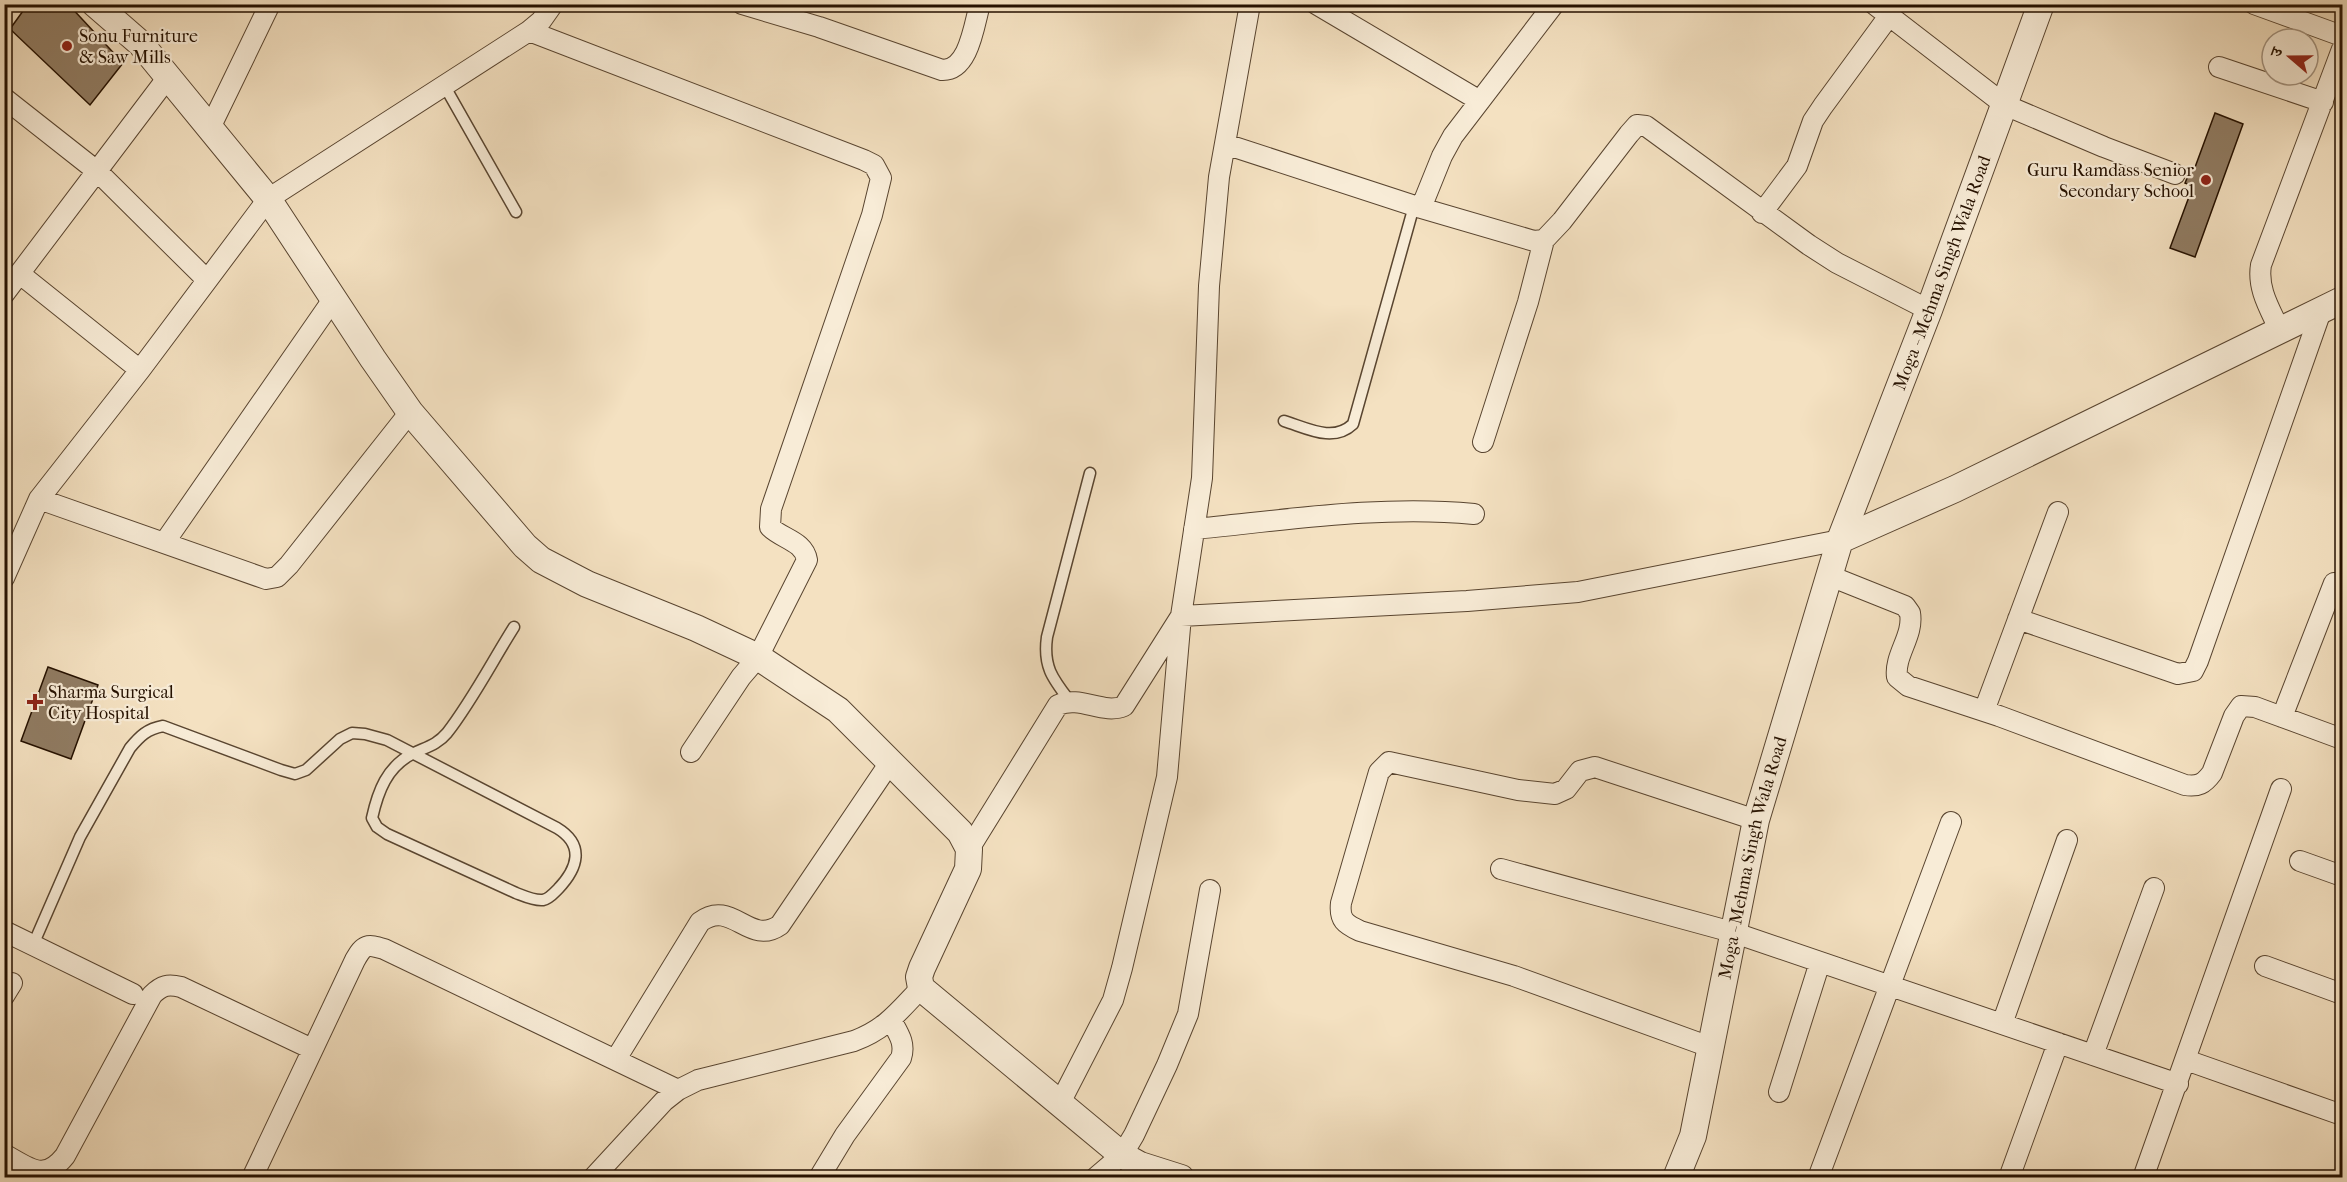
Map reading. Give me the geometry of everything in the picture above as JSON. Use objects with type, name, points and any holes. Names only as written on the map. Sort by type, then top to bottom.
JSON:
[{"type":"street","points":[[95,4],[141,44],[268,199],[372,359],[410,412],[518,538],[541,560],[587,584],[696,628],[758,657],[838,710],[960,832],[969,849]]},
{"type":"street","points":[[210,129],[270,4]]},
{"type":"street","points":[[4,578],[39,499],[140,370],[268,199],[529,31],[541,21],[553,4]]},
{"type":"street","points":[[742,4],[819,27],[942,70],[949,70],[964,59],[980,4]]},
{"type":"street","points":[[1060,1103],[1113,1000],[1167,777],[1181,616],[1202,478],[1209,286],[1224,144],[1250,4]]},
{"type":"street","points":[[1316,4],[1480,100]]},
{"type":"street","points":[[1418,207],[1453,136],[1554,4]]},
{"type":"street","name":"Moga - Mehma Singh Wala Road","points":[[1676,1178],[1693,1136],[1756,820],[1840,540],[1929,310],[2041,4]]},
{"type":"street","points":[[2254,4],[2343,36]]},
{"type":"street","points":[[1762,213],[1797,165],[1813,121],[1882,10],[2005,105],[2175,174]]},
{"type":"street","points":[[529,31],[864,160],[874,165],[881,178],[872,215],[771,509],[770,527],[800,546],[806,552],[807,560],[758,657],[741,677],[691,752]]},
{"type":"street","points":[[2280,331],[2262,291],[2259,278],[2261,265],[2343,49]]},
{"type":"street","points":[[2218,67],[2323,102]]},
{"type":"street","points":[[4,294],[168,77]]},
{"type":"street","points":[[4,98],[98,172],[207,280]]},
{"type":"street","points":[[1483,442],[1528,302],[1544,240],[1562,221],[1637,125],[1646,126],[1658,132],[1762,213],[1837,263],[1929,310]]},
{"type":"street","points":[[1224,144],[1520,239],[1544,240]]},
{"type":"street","points":[[20,274],[140,370]]},
{"type":"street","points":[[164,543],[334,298]]},
{"type":"street","points":[[1181,616],[1467,601],[1578,592],[1840,540],[1955,489],[2332,306]]},
{"type":"street","points":[[2018,619],[2178,674],[2193,671],[2332,306]]},
{"type":"street","points":[[39,499],[266,579],[277,577],[289,565],[410,412]]},
{"type":"street","points":[[1194,529],[1388,510],[1435,510],[1474,514]]},
{"type":"street","points":[[1984,711],[2058,512]]},
{"type":"street","points":[[1830,576],[1905,606],[1910,613],[1909,631],[1896,670],[1897,677],[1908,686],[2194,786],[2206,781],[2212,772],[2234,716],[2241,706],[2255,707],[2343,739]]},
{"type":"street","points":[[2282,717],[2334,583]]},
{"type":"street","points":[[1181,616],[1124,706],[1114,710],[1069,700],[1058,705],[969,849],[968,869],[919,977],[921,988],[1135,1166],[1181,1178]]},
{"type":"street","points":[[616,1059],[700,922],[714,914],[723,915],[759,932],[771,931],[780,925],[790,914],[891,761]]},
{"type":"street","points":[[1710,1047],[1514,975],[1360,931],[1343,922],[1340,915],[1341,903],[1379,772],[1389,762],[1518,790],[1555,794],[1566,789],[1580,771],[1595,767],[1756,820]]},
{"type":"street","points":[[2143,1178],[2281,789]]},
{"type":"street","points":[[1818,1178],[1888,985],[1951,822]]},
{"type":"street","points":[[2002,1024],[2067,840]]},
{"type":"street","points":[[2300,861],[2343,876]]},
{"type":"street","points":[[1501,869],[1732,932],[2178,1084]]},
{"type":"street","points":[[2093,1055],[2154,888]]},
{"type":"street","points":[[1135,1166],[1153,1097],[1188,1014],[1210,890]]},
{"type":"street","points":[[4,931],[133,994]]},
{"type":"street","points":[[252,1178],[355,960],[361,949],[369,945],[384,949],[678,1090]]},
{"type":"street","points":[[1779,1092],[1820,962]]},
{"type":"street","points":[[2265,966],[2343,994]]},
{"type":"street","points":[[4,1154],[38,1173],[47,1174],[56,1170],[147,1004],[161,987],[171,984],[181,987],[312,1049]]},
{"type":"street","points":[[593,1178],[678,1090],[698,1080],[855,1041],[877,1031],[891,1020],[921,988]]},
{"type":"street","points":[[819,1178],[844,1136],[901,1058],[904,1049],[891,1020]]},
{"type":"street","points":[[2009,1178],[2058,1043]]},
{"type":"street","points":[[2186,1060],[2343,1115]]},
{"type":"street","points":[[1095,1178],[1135,1166]]},
{"type":"lane","points":[[444,86],[516,212]]},
{"type":"lane","points":[[1284,421],[1333,435],[1345,431],[1353,424],[1418,207]]},
{"type":"lane","points":[[1069,700],[1053,680],[1047,666],[1045,652],[1090,473]]},
{"type":"lane","points":[[33,945],[80,837],[130,748],[139,736],[150,728],[163,726],[295,774],[306,770],[340,739],[352,733],[387,740],[413,753],[569,835],[576,855],[574,867],[566,882],[552,895],[543,900],[534,899],[387,834],[377,827],[372,818],[380,789],[395,764],[413,753],[432,747],[448,731],[514,627]]},
{"type":"building","name":"Sonu Furniture & Saw Mills","points":[[28,4],[68,4],[123,63],[90,105],[10,29]]},
{"type":"building","points":[[2215,113],[2243,124],[2195,257],[2170,248],[2193,186],[2185,183],[2191,169],[2194,170]]},
{"type":"building","points":[[48,667],[98,685],[71,759],[21,741]]},
{"type":"place","name":"Sonu Furniture & Saw Mills","points":[[67,46]]},
{"type":"place","name":"Guru Ramdass Senior Secondary School","points":[[2206,180]]},
{"type":"place","name":"Sharma Surgical City Hospital","points":[[35,702]]}]
